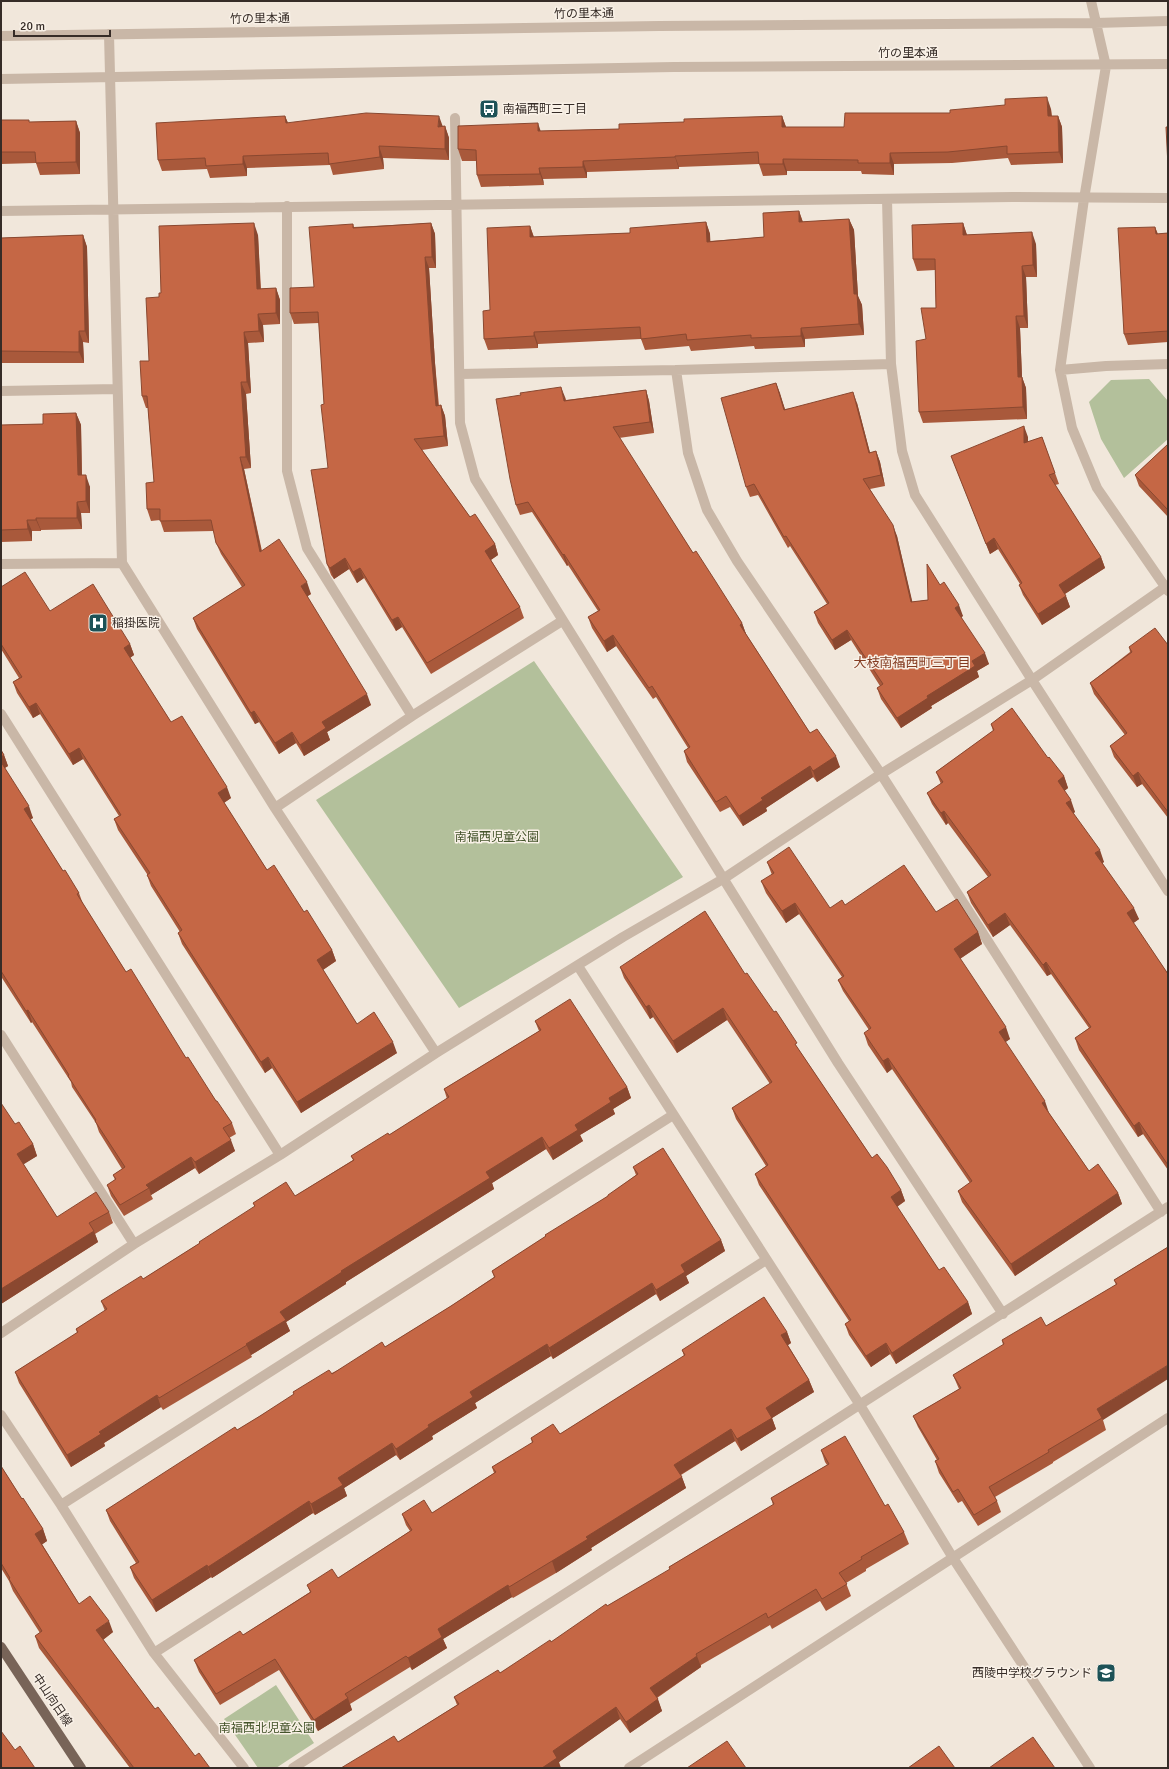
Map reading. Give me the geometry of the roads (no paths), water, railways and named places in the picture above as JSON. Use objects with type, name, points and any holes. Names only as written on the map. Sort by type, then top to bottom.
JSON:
[{"type":"main road","name":"中山向日線","points":[[1,1647],[81,1768]]},
{"type":"street","points":[[1,1333],[134,1244],[280,1155],[436,1053],[623,937],[723,879],[881,774],[1032,680],[1167,588],[1097,488],[1072,428],[1060,370],[1084,199],[1106,66],[1091,1]]},
{"type":"street","name":"竹の里本通","points":[[1,36],[659,26],[1095,23],[1168,21]]},
{"type":"street","points":[[109,34],[122,564],[275,808],[436,1053]]},
{"type":"street","name":"竹の里本通","points":[[1,79],[674,68],[1106,66],[1168,64]]},
{"type":"street","points":[[455,118],[460,423],[474,479],[838,1063],[1003,1314]]},
{"type":"street","points":[[1,211],[1012,197],[1084,199],[1168,198]]},
{"type":"street","points":[[887,199],[891,364],[902,451],[915,495],[1168,891]]},
{"type":"street","points":[[287,206],[287,471],[307,548],[412,716]]},
{"type":"street","points":[[460,374],[891,364]]},
{"type":"street","points":[[1060,370],[1106,366],[1168,364]]},
{"type":"street","points":[[293,1768],[1165,1210],[881,774],[737,561],[707,510],[688,453],[676,370]]},
{"type":"street","points":[[1,391],[117,389]]},
{"type":"street","points":[[1,564],[122,564]]},
{"type":"street","points":[[275,808],[412,716],[562,621]]},
{"type":"street","points":[[1,714],[280,1155]]},
{"type":"street","points":[[578,966],[860,1405],[953,1558],[1090,1768]]},
{"type":"street","points":[[1,1035],[134,1244]]},
{"type":"street","points":[[61,1505],[673,1115]]},
{"type":"street","points":[[154,1653],[766,1260]]},
{"type":"street","points":[[1,1415],[61,1505],[154,1653],[244,1768]]},
{"type":"street","points":[[629,1768],[1168,1418]]},
{"type":"place","name":"南福西町三丁目","points":[[489,109]]},
{"type":"place","name":"稲掛医院","points":[[98,623]]},
{"type":"place","name":"西陵中学校グラウンド","points":[[1106,1673]]},
{"type":"district","name":"大枝南福西町三丁目","points":[[912,663]]},
{"type":"park label","name":"南福西児童公園","points":[[497,837]]},
{"type":"park label","name":"南福西北児童公園","points":[[267,1728]]}]
